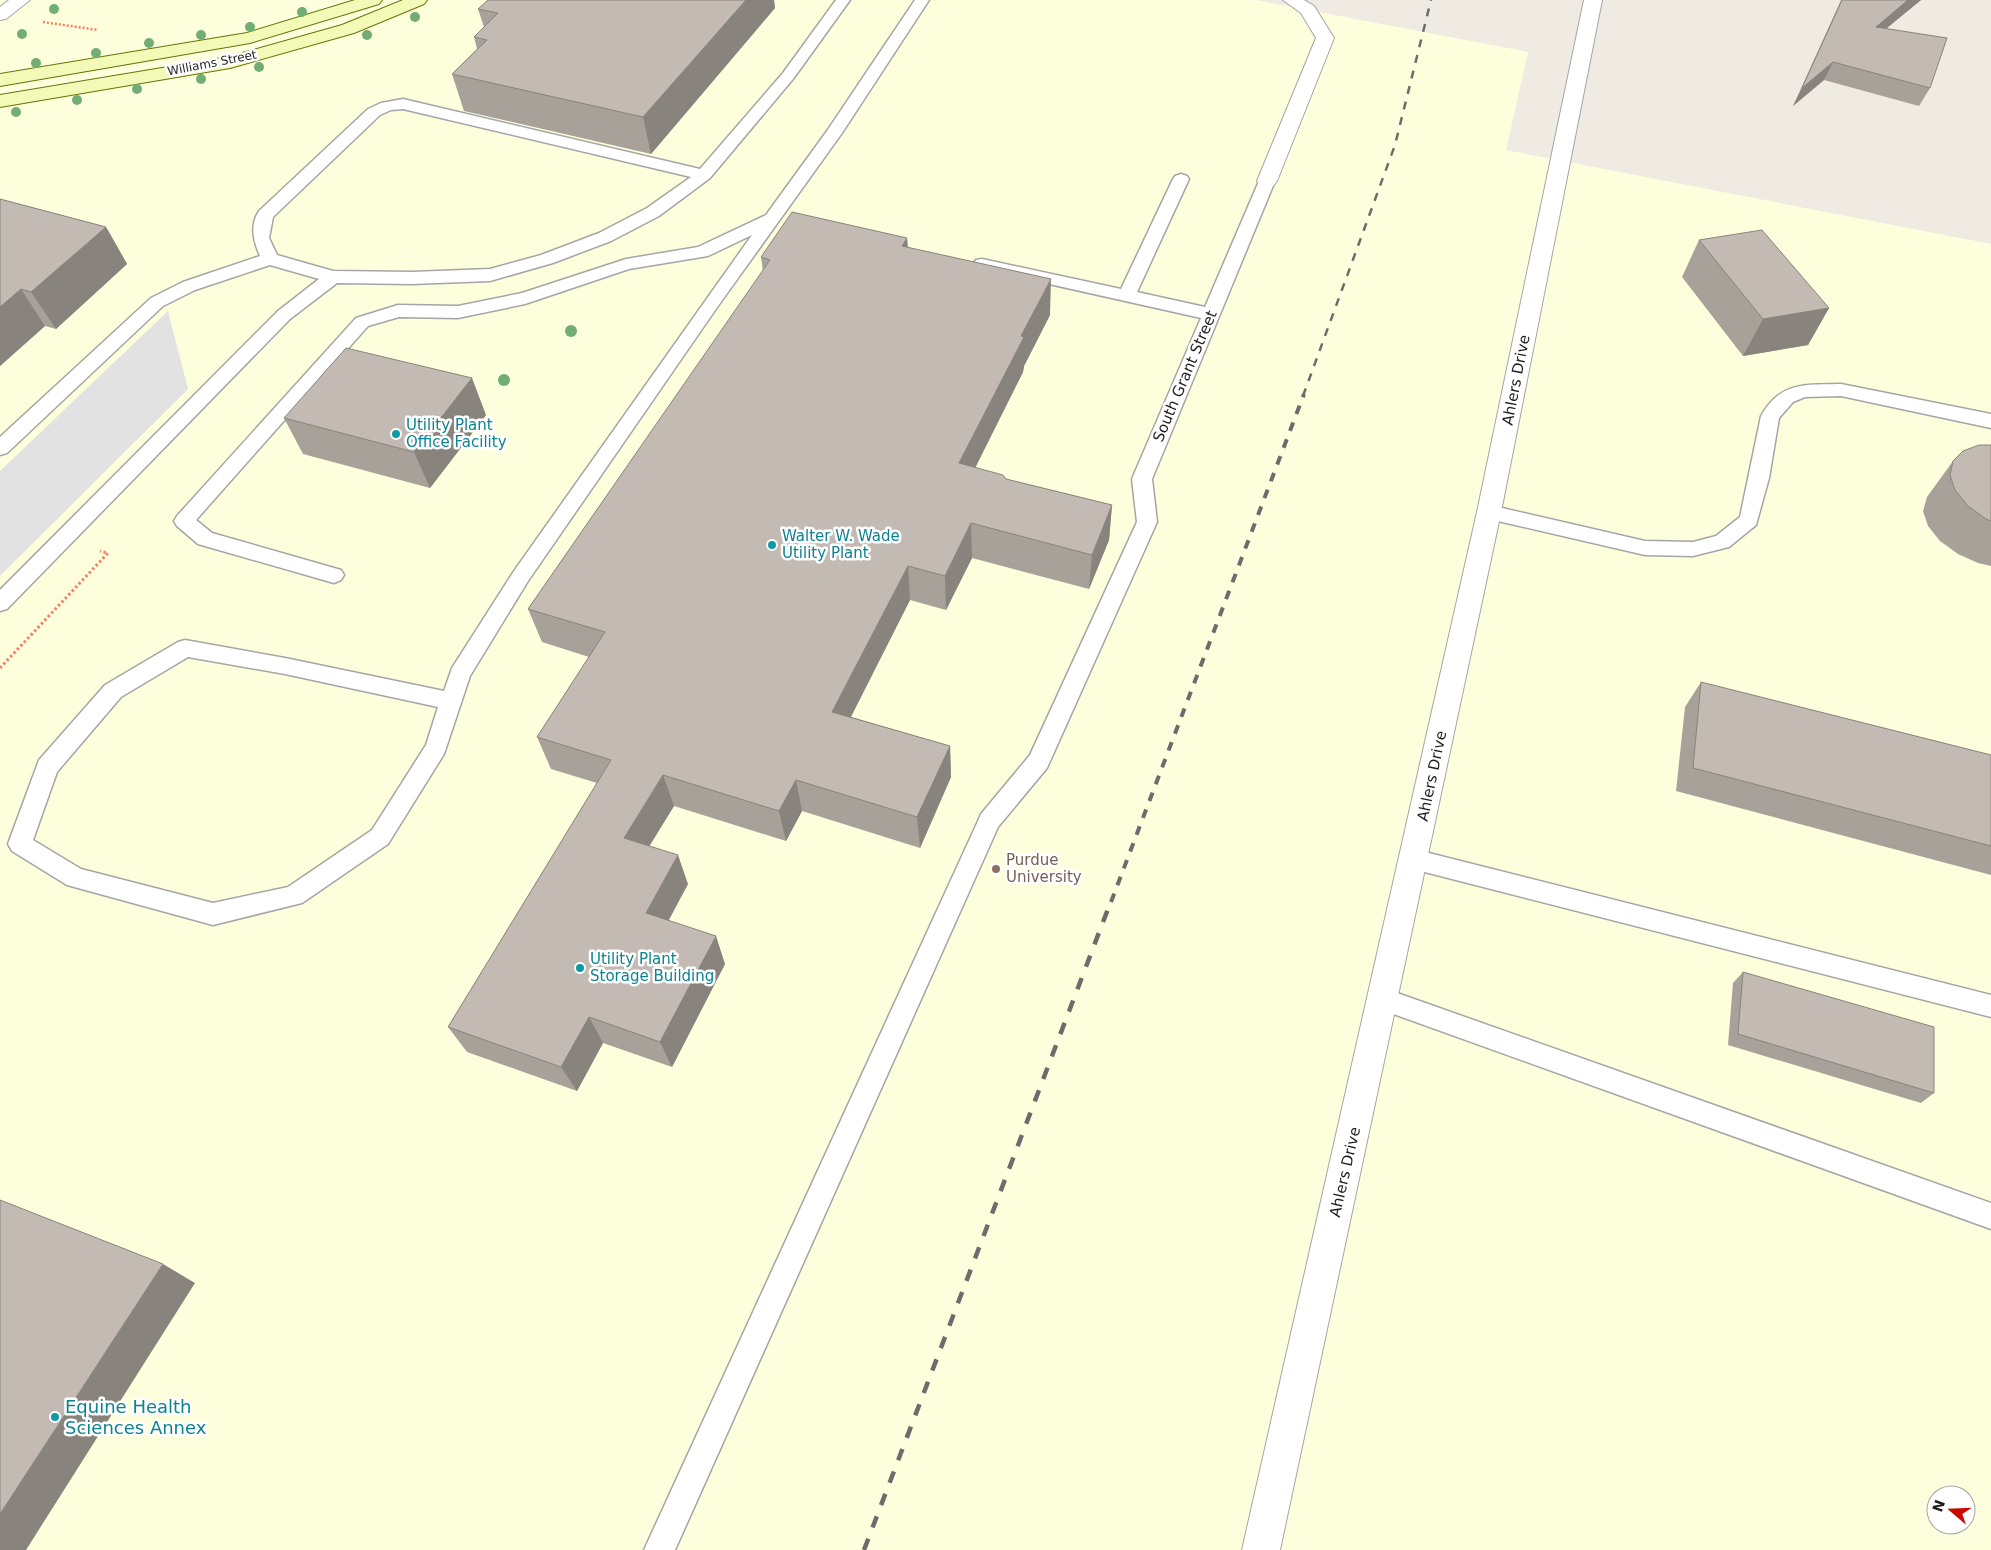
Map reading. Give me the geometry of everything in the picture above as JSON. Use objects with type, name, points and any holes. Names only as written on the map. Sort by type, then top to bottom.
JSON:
[{"type":"main road","name":"Williams Street","points":[[0,80],[250,38],[373,0]]},
{"type":"main road","name":"Williams Street","points":[[0,101],[230,62],[348,29],[418,0]]},
{"type":"street","points":[[0,15],[21,0]]},
{"type":"street","name":"South Grant Street","points":[[1267,181],[1325,38],[1308,10],[1292,0]]},
{"type":"street","name":"Ahlers Drive","points":[[1261,1550],[1489,512],[1582,46],[1593,0]]},
{"type":"lane","points":[[0,448],[157,302],[189,286],[270,259],[333,277],[412,278],[490,275],[547,259],[606,237],[652,212],[704,175],[788,76],[843,0]]},
{"type":"lane","points":[[451,702],[286,666],[185,648],[113,691],[47,767],[20,844],[75,878],[213,914],[294,896],[380,837],[436,748],[451,702],[460,674],[521,576],[712,302],[834,133],[922,0]]},
{"type":"lane","points":[[270,259],[261,238],[265,215],[374,112],[387,106],[403,104],[704,175]]},
{"type":"lane","points":[[1126,296],[1181,179]]},
{"type":"lane","name":"South Grant Street","points":[[659,1550],[989,821],[1039,761],[1147,522],[1142,479],[1267,181]]},
{"type":"lane","points":[[334,575],[204,539],[184,521],[362,322],[398,311],[458,312],[525,298],[626,264],[702,252],[773,218],[792,222]]},
{"type":"lane","points":[[606,237],[626,264]]},
{"type":"lane","points":[[964,260],[1211,314]]},
{"type":"lane","points":[[0,603],[284,315],[333,277]]},
{"type":"lane","points":[[1489,512],[1645,548],[1693,549],[1722,542],[1749,520],[1770,416],[1786,397],[1804,391],[1841,390],[1991,421]]},
{"type":"lane","points":[[1413,859],[1991,1006]]},
{"type":"lane","points":[[1383,999],[1991,1216]]},
{"type":"path","points":[[42,22],[99,30]]},
{"type":"path","points":[[0,668],[108,553],[99,551]]},
{"type":"shaded area","name":"Purdue University","points":[[0,0],[1256,0],[1528,52],[1506,150],[1991,244],[1991,1550],[0,1550]]},
{"type":"shaded area","points":[[168,311],[188,389],[0,576],[0,471]]},
{"type":"building","points":[[488,0],[746,0],[643,117],[452,74],[487,40],[474,37],[498,13],[478,9]]},
{"type":"building","points":[[1842,0],[1908,0],[1876,27],[1947,38],[1930,88],[1833,62],[1802,88]]},
{"type":"building","points":[[0,199],[106,227],[31,292],[21,289],[0,307]]},
{"type":"building","name":"Walter W. Wade Utility Plant","points":[[792,212],[907,238],[902,246],[1051,279],[1021,336],[1024,337],[959,463],[1003,475],[1006,479],[1112,505],[1092,555],[971,523],[945,576],[908,566],[832,712],[950,746],[917,817],[796,780],[779,811],[663,775],[624,838],[678,855],[646,913],[716,936],[660,1042],[589,1017],[561,1067],[448,1027],[611,760],[537,737],[605,632],[528,609],[770,260],[761,257]]},
{"type":"building","points":[[1762,230],[1829,308],[1763,319],[1699,240]]},
{"type":"building","points":[[346,348],[472,378],[414,452],[284,418]]},
{"type":"building","points":[[1979,445],[1991,445],[1991,521],[1968,506],[1955,490],[1950,475],[1953,461],[1963,451]]},
{"type":"building","points":[[1701,682],[1991,755],[1991,846],[1693,768]]},
{"type":"building","points":[[1743,972],[1934,1027],[1934,1093],[1738,1034]]},
{"type":"building","name":"Equine Health Sciences Annex","points":[[0,1200],[163,1264],[0,1514]]},
{"type":"railway","points":[[1303,396],[1395,145],[1431,0]]},
{"type":"railway","points":[[1111,902],[1304,394]]},
{"type":"railway","points":[[864,1550],[1111,901]]},
{"type":"place","name":"Utility Plant Office Facility","points":[[396,434]]},
{"type":"place","name":"Walter W. Wade Utility Plant","points":[[772,545]]},
{"type":"place","name":"Purdue University","points":[[996,869]]},
{"type":"place","name":"Utility Plant Storage Building","points":[[580,968]]},
{"type":"place","name":"Equine Health Sciences Annex","points":[[55,1417]]}]
